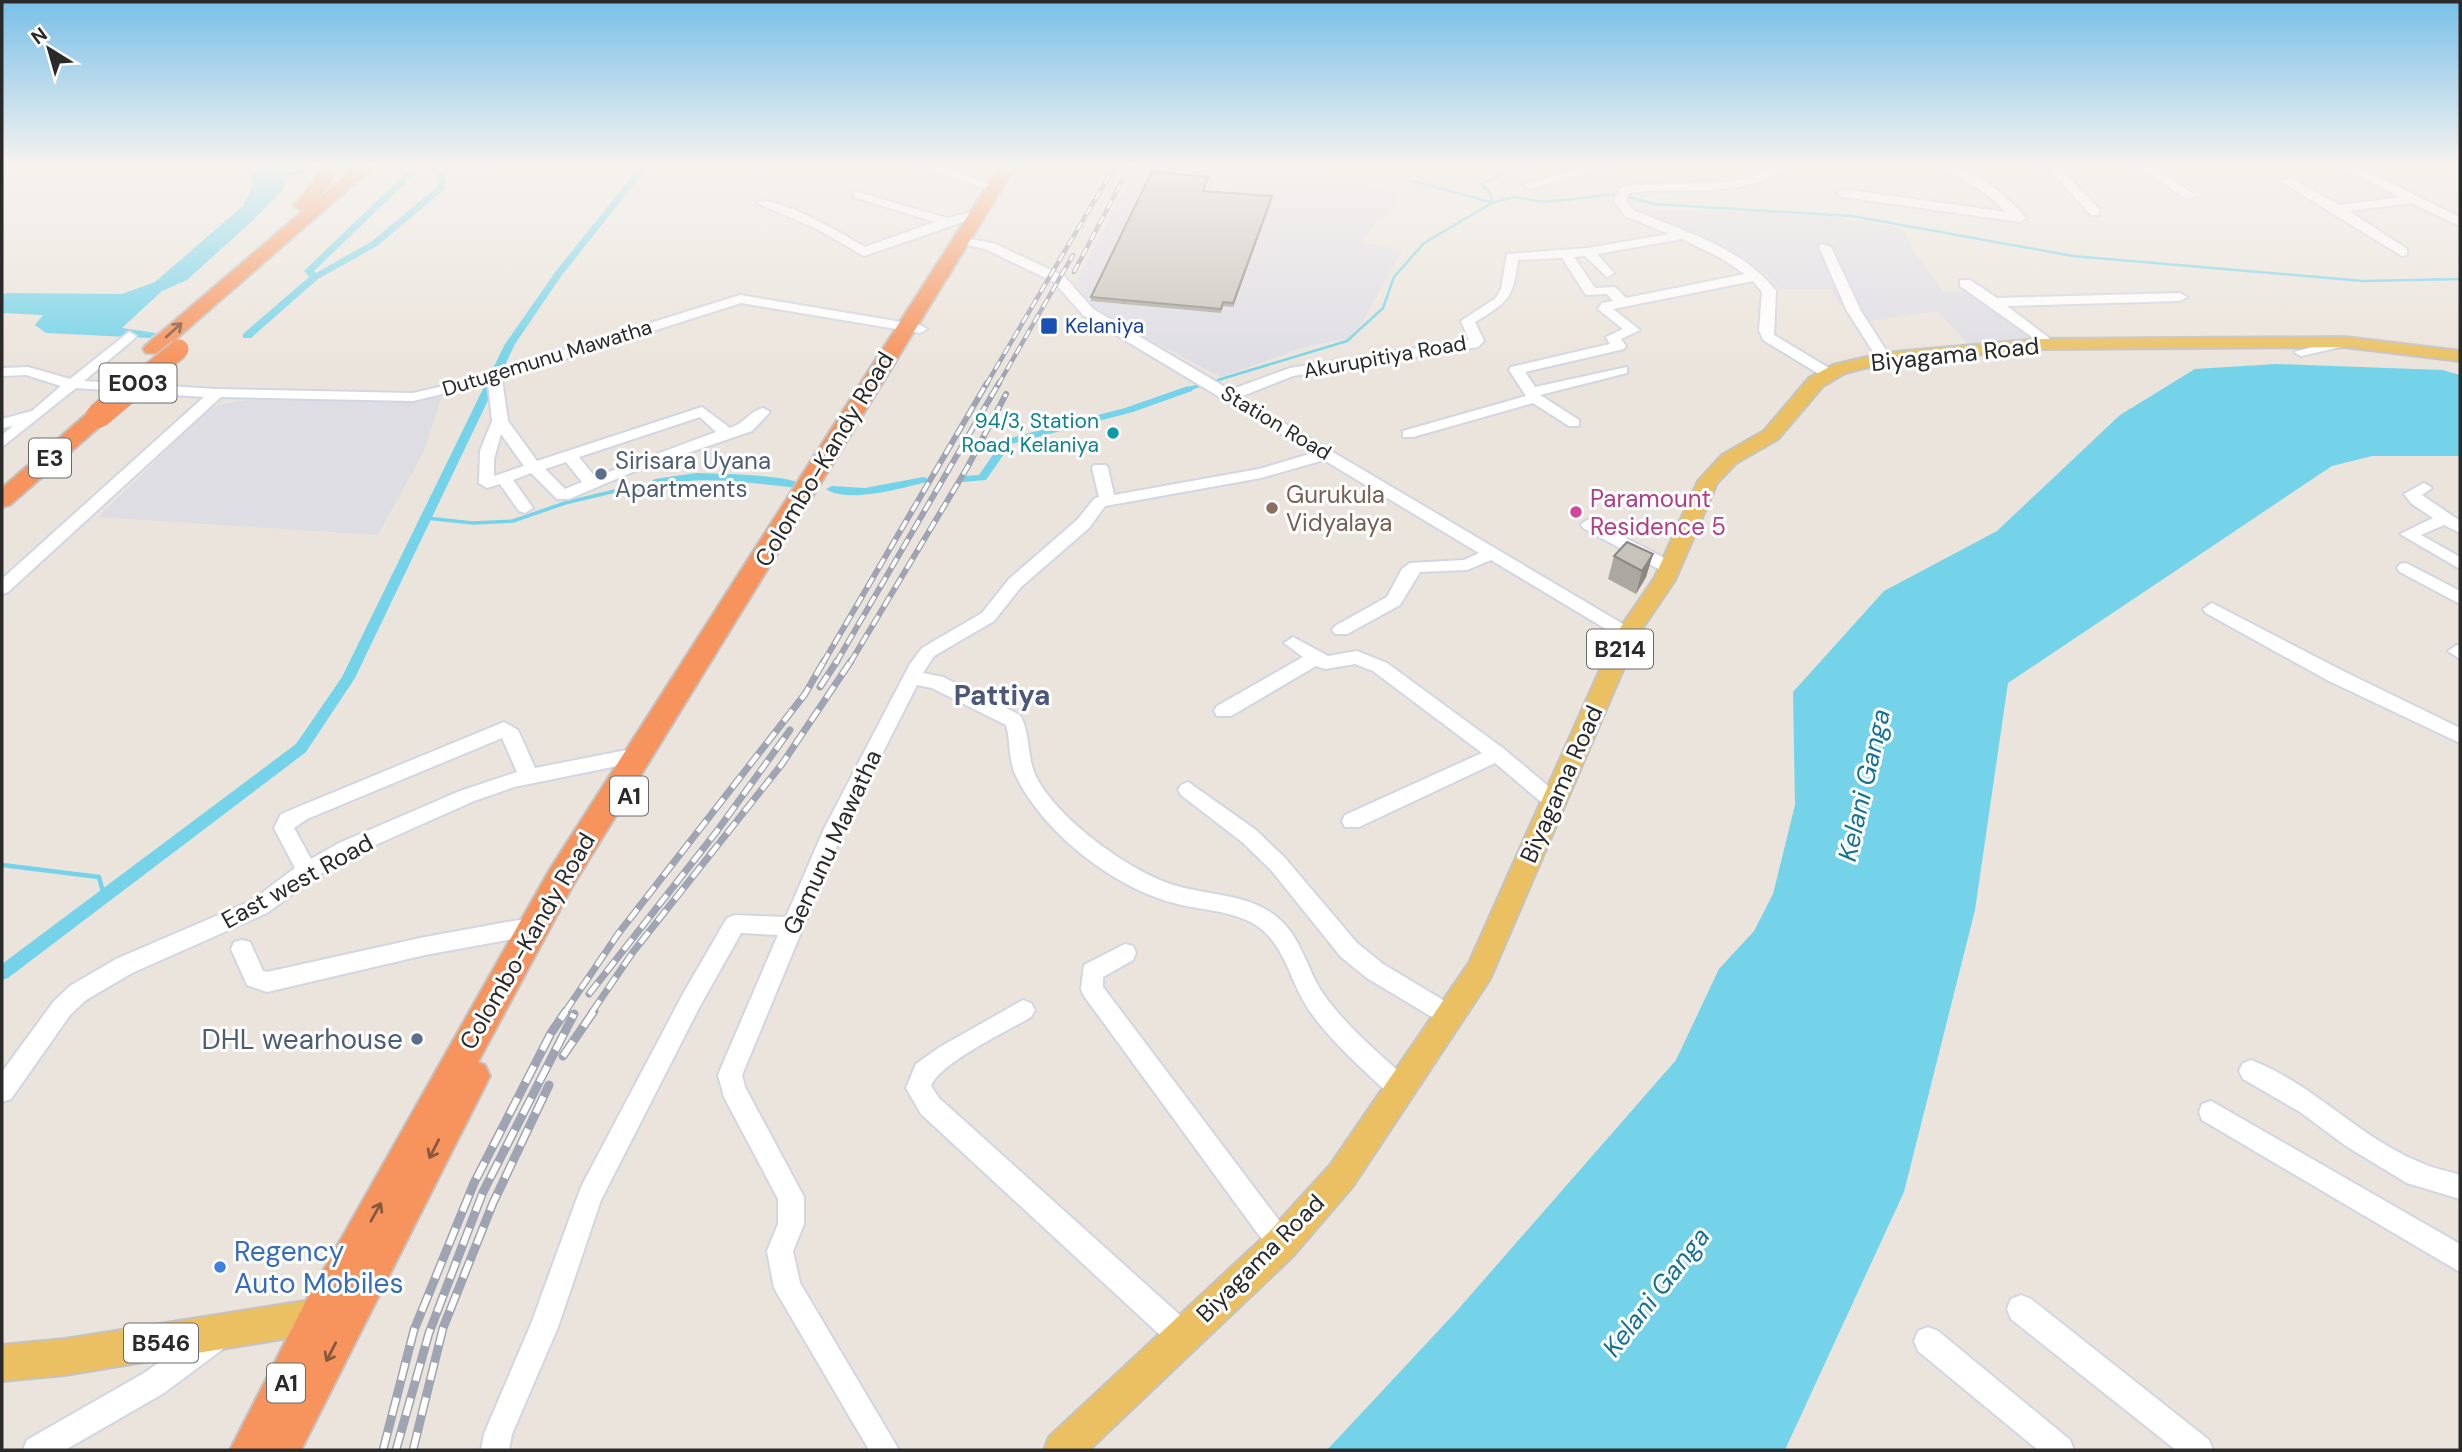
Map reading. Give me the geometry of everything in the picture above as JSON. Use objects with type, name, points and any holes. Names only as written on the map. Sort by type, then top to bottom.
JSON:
[{"type":"highway","points":[[196,311],[277,232]]},
{"type":"highway","name":"E003","points":[[87,415],[153,349],[289,232]]},
{"type":"highway","name":"E003","points":[[87,415],[179,349],[312,232]]},
{"type":"highway","name":"Colombo-Kandy Road","points":[[251,1450],[335,1314],[631,794],[801,528],[964,232]]},
{"type":"highway","name":"Colombo-Kandy Road","points":[[278,1450],[335,1314],[535,926],[586,837],[642,754],[912,329]]},
{"type":"highway","name":"E3","points":[[2,476],[87,415]]},
{"type":"highway","name":"E3","points":[[2,500],[87,415]]},
{"type":"main road","name":"Biyagama Road","points":[[1062,1450],[1281,1244],[1342,1175],[1402,1090],[1480,970],[1627,634],[1670,568],[1708,481],[1729,459],[1771,435],[1816,382],[1829,374],[1884,358],[2048,344],[2346,342],[2460,356]]},
{"type":"main road","name":"B546","points":[[2,1363],[65,1357],[335,1314]]},
{"type":"street","points":[[831,232],[864,252],[904,240],[950,232]]},
{"type":"street","name":"Station Road","points":[[969,232],[989,246],[1059,279],[1088,312],[1627,634]]},
{"type":"street","points":[[1671,232],[1729,257],[1756,276],[1769,290],[1766,330],[1768,337],[1829,374]]},
{"type":"street","points":[[2372,232],[2402,252]]},
{"type":"street","name":"Akurupitiya Road","points":[[1231,395],[1290,372],[1474,344],[1477,341],[1468,321],[1501,301],[1507,289],[1513,257],[1588,252],[1680,236]]},
{"type":"street","points":[[1825,247],[1853,310],[1884,358]]},
{"type":"street","points":[[1588,252],[1608,273]]},
{"type":"street","points":[[1565,253],[1591,292],[1610,290],[1624,304]]},
{"type":"street","points":[[1574,423],[1532,395],[1516,370],[1619,346],[1614,336],[1633,330],[1605,309],[1756,276]]},
{"type":"street","points":[[1965,284],[1994,302],[2048,344]]},
{"type":"street","points":[[1994,302],[2180,297]]},
{"type":"street","name":"Dutugemunu Mawatha","points":[[2,372],[28,371],[71,384],[217,393],[413,397],[495,377],[740,299],[912,329]]},
{"type":"street","points":[[2,442],[129,336]]},
{"type":"street","points":[[2301,352],[2346,342]]},
{"type":"street","points":[[1408,434],[1622,370]]},
{"type":"street","points":[[495,377],[500,421],[520,451],[563,496],[629,468],[747,428],[763,412]]},
{"type":"street","points":[[2,588],[217,393]]},
{"type":"street","points":[[500,421],[488,444],[484,470],[487,483],[702,411],[727,433]]},
{"type":"street","points":[[2,425],[37,414]]},
{"type":"street","points":[[606,442],[629,468]]},
{"type":"street","points":[[1100,468],[1107,499],[1261,473],[1327,454]]},
{"type":"street","points":[[569,455],[593,485]]},
{"type":"street","points":[[503,477],[526,508]]},
{"type":"street","points":[[2424,488],[2412,494],[2460,528]]},
{"type":"street","name":"Gemunu Mawatha","points":[[885,1450],[787,1288],[780,1251],[791,1224],[791,1197],[733,1089],[730,1075],[791,926],[845,807],[928,652],[988,617],[1014,583],[1107,499]]},
{"type":"street","points":[[2444,519],[2408,534],[2460,564]]},
{"type":"street","points":[[1589,524],[1670,568]]},
{"type":"street","points":[[1341,630],[1394,601],[1408,573],[1416,568],[1467,565],[1492,553]]},
{"type":"street","points":[[2406,568],[2460,598]]},
{"type":"street","points":[[2212,609],[2334,675],[2460,736]]},
{"type":"street","points":[[1293,643],[1325,663],[1349,657],[1365,659],[1497,754],[1554,802]]},
{"type":"street","points":[[1224,711],[1316,658]]},
{"type":"street","points":[[912,678],[936,682],[1013,720],[1017,726],[1019,755],[1025,775],[1037,795],[1104,858],[1143,882],[1170,893],[1257,914],[1269,922],[1286,939],[1300,977],[1316,1002],[1362,1054],[1402,1090]]},
{"type":"street","points":[[307,871],[284,828],[288,820],[300,813],[503,729],[511,734],[529,776]]},
{"type":"street","name":"East west Road","points":[[2,1091],[62,1008],[78,993],[124,966],[259,907],[307,871],[346,849],[454,801],[529,776],[642,754]]},
{"type":"street","points":[[1352,821],[1497,754]]},
{"type":"street","points":[[1188,790],[1249,836],[1278,864],[1349,950],[1375,971],[1450,1016]]},
{"type":"street","points":[[495,1450],[498,1434],[544,1327],[590,1196],[692,999],[735,924],[791,926]]},
{"type":"street","points":[[242,949],[255,978],[267,982],[425,946],[535,926]]},
{"type":"street","points":[[1125,953],[1092,972],[1093,989],[1281,1244]]},
{"type":"street","points":[[1023,1010],[948,1054],[924,1072],[918,1088],[930,1106],[1182,1336]]},
{"type":"street","points":[[2251,1071],[2309,1104],[2355,1138],[2416,1174],[2460,1187]]},
{"type":"street","points":[[2211,1112],[2460,1259]]},
{"type":"street","points":[[2021,1309],[2199,1450]]},
{"type":"street","points":[[37,1450],[154,1383],[222,1331]]},
{"type":"street","points":[[1928,1341],[2060,1450]]},
{"type":"shaded area","points":[[1103,232],[1369,232],[1361,241],[1402,251],[1360,326],[1348,338],[1305,347],[1221,377],[1091,309],[1076,283]]},
{"type":"shaded area","points":[[1680,232],[1905,232],[1913,251],[1944,292],[1970,291],[2037,340],[1967,343],[1937,311],[1857,323],[1851,310],[1840,305],[1831,289],[1779,289],[1764,272]]},
{"type":"shaded area","points":[[442,397],[423,453],[378,535],[98,517],[207,411],[219,405],[247,400],[407,402]]},
{"type":"water","points":[[213,232],[240,232],[187,280],[162,291],[122,328],[156,333],[150,338],[46,333],[35,325],[43,315],[2,313],[2,294],[122,294],[155,282]]},
{"type":"water","name":"Kelani Ganga","points":[[2276,364],[2442,370],[2460,375],[2460,456],[2372,456],[2332,466],[2008,683],[1975,910],[1904,1192],[1785,1450],[1327,1450],[1454,1314],[1676,1060],[1719,969],[1754,931],[1773,894],[1795,805],[1793,692],[1884,591],[1997,531],[2120,415],[2195,369]]},
{"type":"building","points":[[1123,232],[1259,232],[1233,303],[1223,302],[1221,309],[1091,297]]},
{"type":"building","points":[[1627,542],[1653,554],[1642,571],[1614,556]]},
{"type":"waterway","points":[[315,277],[309,271],[350,232]]},
{"type":"waterway","points":[[315,277],[374,244],[389,232]]},
{"type":"waterway","points":[[2,973],[301,748],[348,678],[510,344],[559,273],[592,232]]},
{"type":"waterway","points":[[1218,380],[1347,341],[1383,308],[1394,277],[1424,243],[1443,232]]},
{"type":"waterway","points":[[1939,232],[2073,256],[2363,281],[2460,279]]},
{"type":"waterway","points":[[247,336],[315,277]]},
{"type":"waterway","points":[[1188,389],[1201,385]]},
{"type":"waterway","points":[[963,479],[982,478],[1007,442],[1129,410],[1188,389]]},
{"type":"waterway","points":[[646,488],[676,478],[696,477],[797,485]]},
{"type":"waterway","points":[[832,489],[865,492],[923,480]]},
{"type":"waterway","points":[[426,518],[473,523],[513,521],[565,503],[615,491],[646,488]]},
{"type":"waterway","points":[[2,865],[99,877],[104,896]]},
{"type":"railway","points":[[986,385],[1076,232]]},
{"type":"railway","points":[[1074,272],[1095,232]]},
{"type":"railway","points":[[998,385],[1073,255]]},
{"type":"railway","points":[[823,663],[987,383]]},
{"type":"railway","points":[[836,663],[999,383]]},
{"type":"railway","points":[[850,663],[967,468],[1006,394]]},
{"type":"railway","points":[[565,1012],[618,934],[805,694],[824,661]]},
{"type":"railway","points":[[820,687],[837,661]]},
{"type":"railway","points":[[592,1012],[633,952],[782,764],[851,661]]},
{"type":"railway","points":[[589,994],[717,831],[790,730]]},
{"type":"railway","points":[[383,1450],[414,1330],[474,1183],[551,1033],[566,1011]]},
{"type":"railway","points":[[563,1056],[594,1011]]},
{"type":"railway","points":[[396,1450],[429,1333],[483,1192],[574,1014]]},
{"type":"railway","points":[[413,1450],[443,1328],[493,1203],[549,1085]]},
{"type":"place","name":"Kelaniya","points":[[1049,326]]},
{"type":"place","name":"94/3, Station Road, Kelaniya","points":[[1113,433]]},
{"type":"place","name":"Sirisara Uyana Apartments","points":[[601,474]]},
{"type":"place","name":"Gurukula Vidyalaya","points":[[1272,508]]},
{"type":"place","name":"Paramount Residence 5","points":[[1576,512]]},
{"type":"place","name":"DHL wearhouse","points":[[417,1039]]},
{"type":"place","name":"Regency Auto Mobiles","points":[[220,1267]]},
{"type":"district","name":"Pattiya","points":[[1002,695]]}]
